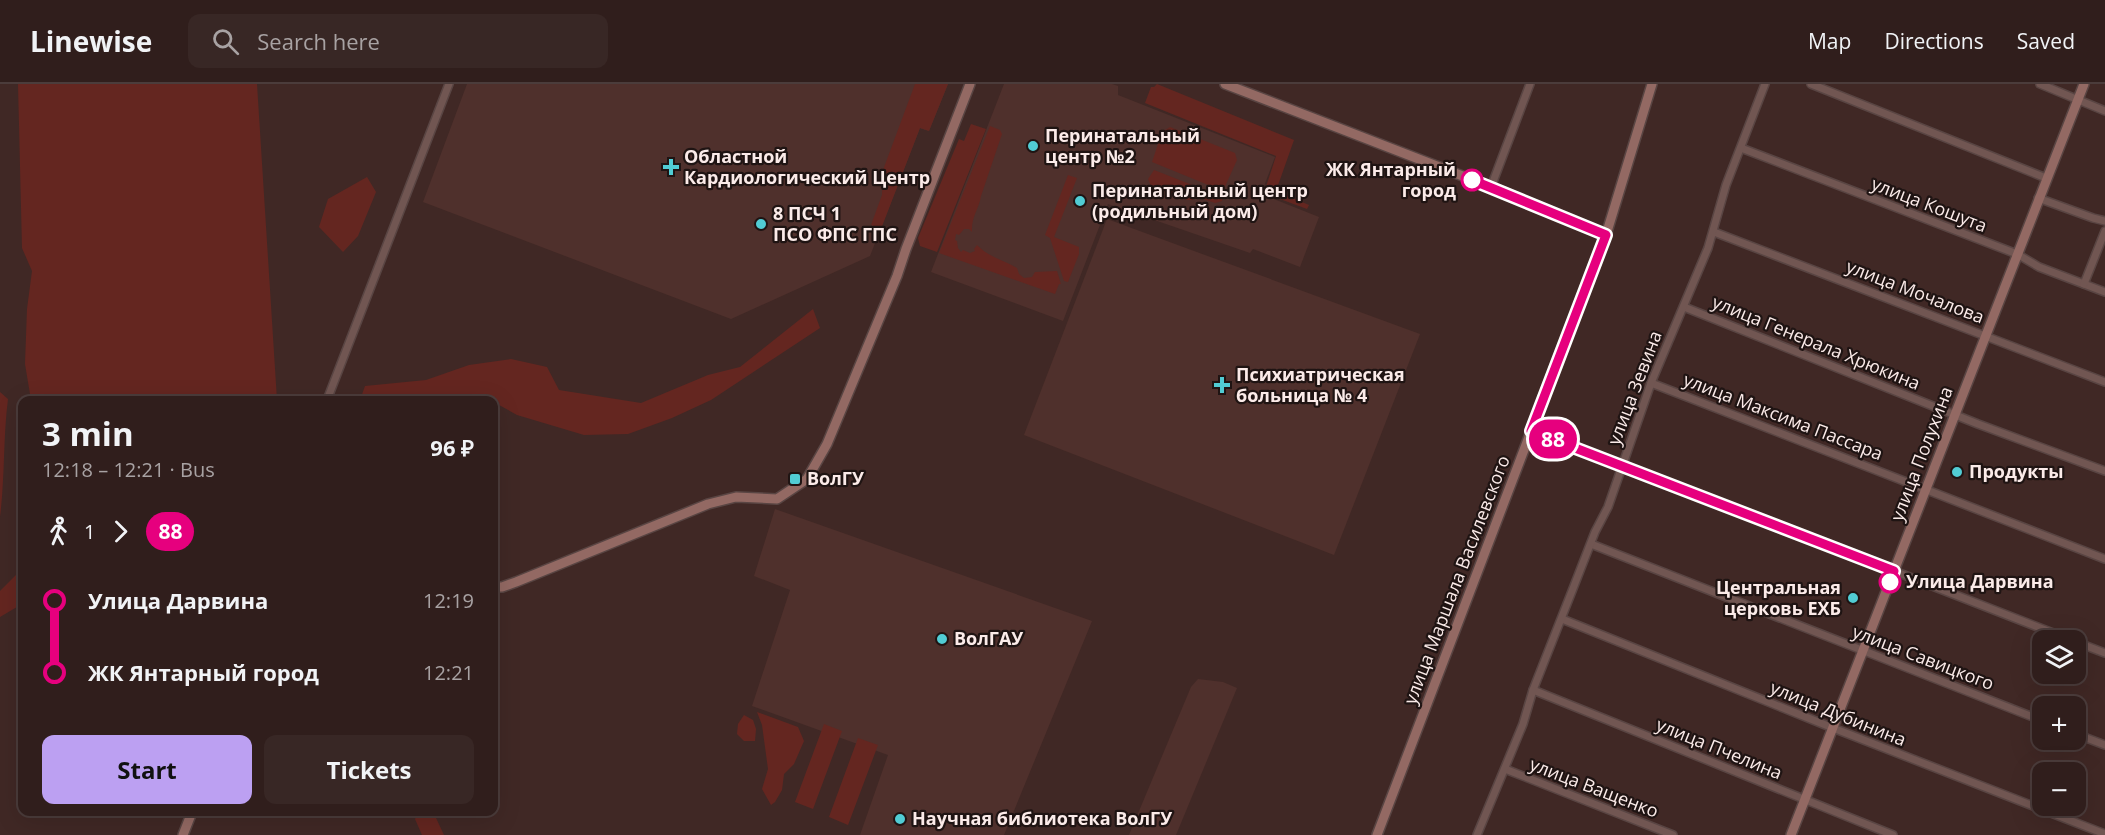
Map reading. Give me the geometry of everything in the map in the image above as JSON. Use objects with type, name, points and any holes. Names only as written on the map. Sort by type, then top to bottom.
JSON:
[{"type":"main road","points":[[498,586],[516,582],[708,504],[736,497],[777,499],[807,479],[826,444],[897,276],[970,84]]},
{"type":"main road","points":[[1225,84],[1491,187],[1606,235]]},
{"type":"main road","name":"улица Маршала Василевского","points":[[1377,835],[1606,235],[1652,84]]},
{"type":"main road","name":"улица Полухина","points":[[1791,835],[2084,84]]},
{"type":"main road","points":[[1531,431],[1894,571]]},
{"type":"main road","points":[[183,835],[190,816]]},
{"type":"street","points":[[329,396],[449,84]]},
{"type":"street","points":[[1491,187],[1530,84]]},
{"type":"street","name":"улица Зевина","points":[[1477,835],[1523,724],[1533,690],[1591,544],[1608,507],[1651,383],[1714,232],[1726,185],[1764,84]]},
{"type":"street","points":[[1811,84],[2046,178]]},
{"type":"street","points":[[2040,84],[2105,111]]},
{"type":"street","name":"улица Кошута","points":[[1741,148],[2017,254],[2039,267],[2105,292]]},
{"type":"street","points":[[2038,198],[2105,221]]},
{"type":"street","points":[[2084,284],[2105,231]]},
{"type":"street","name":"улица Мочалова","points":[[1714,232],[2105,382]]},
{"type":"street","name":"улица Генерала Хрюкина","points":[[1684,307],[1955,415],[2105,471]]},
{"type":"street","name":"улица Максима Пассара","points":[[1651,383],[2105,559]]},
{"type":"street","name":"улица Савицкого","points":[[1591,544],[2032,717]]},
{"type":"street","points":[[1894,571],[2045,630]]},
{"type":"street","name":"улица Дубинина","points":[[1562,618],[1833,728],[2105,834]]},
{"type":"street","points":[[2086,646],[2105,653]]},
{"type":"street","name":"улица Пчелина","points":[[1533,690],[1893,835]]},
{"type":"street","points":[[2086,738],[2105,745]]},
{"type":"street","name":"улица Ващенко","points":[[1505,769],[1672,835]]},
{"type":"shaded area","points":[[18,84],[257,84],[277,396],[30,396],[25,364],[27,309],[32,271],[22,248]]},
{"type":"shaded area","name":"Областной Кардиологический Центр","points":[[467,84],[948,84],[929,131],[920,128],[870,256],[731,319],[423,202]]},
{"type":"shaded area","points":[[915,84],[948,84],[929,131],[920,128],[881,229],[871,225],[882,195],[883,170]]},
{"type":"shaded area","points":[[1004,84],[1112,84],[1118,86],[1118,95],[1275,157],[1261,194],[1319,217],[1300,267],[1253,249],[1250,253],[1108,204],[1063,321],[931,272]]},
{"type":"shaded area","points":[[1157,84],[1294,140],[1276,191],[1309,205],[1307,209],[1264,193],[1276,156],[1145,103],[1151,87]]},
{"type":"shaded area","points":[[971,124],[986,129],[937,252],[920,246],[918,238],[959,139],[964,141]]},
{"type":"shaded area","points":[[990,126],[1000,130],[1002,134],[974,217],[972,232],[964,229],[959,235],[956,234],[955,240],[958,248],[961,252],[963,250],[970,253],[975,251],[977,245],[1017,268],[1019,274],[1024,278],[1032,277],[1035,272],[1057,271],[1061,284],[1055,294],[939,253]]},
{"type":"shaded area","points":[[1170,127],[1235,153],[1237,160],[1223,191],[1152,162],[1162,132]]},
{"type":"shaded area","points":[[1154,170],[1223,197],[1222,201],[1215,203],[1195,196],[1192,200],[1187,200],[1151,186],[1148,179]]},
{"type":"shaded area","points":[[1068,175],[1077,178],[1054,237],[1079,247],[1079,254],[1068,282],[1064,281],[1050,238],[1045,235]]},
{"type":"shaded area","points":[[367,177],[376,192],[358,236],[343,252],[319,227],[328,199]]},
{"type":"shaded area","name":"Психиатрическая больница № 4","points":[[1107,219],[1420,334],[1334,555],[1024,435]]},
{"type":"shaded area","points":[[813,309],[820,328],[711,400],[672,418],[628,434],[584,435],[517,415],[498,404],[498,396],[361,396],[365,386],[426,380],[469,365],[511,359],[547,367],[559,390],[641,403],[708,375],[740,367]]},
{"type":"shaded area","points":[[0,392],[8,399],[0,517]]},
{"type":"shaded area","points":[[775,509],[1092,621],[1004,835],[860,835],[888,755],[752,706],[790,590],[754,576]]},
{"type":"shaded area","points":[[18,573],[18,606],[0,617],[0,591]]},
{"type":"shaded area","points":[[1198,679],[1223,682],[1237,688],[1176,835],[1129,835],[1191,687]]},
{"type":"shaded area","points":[[757,712],[798,727],[804,741],[794,764],[784,774],[782,790],[771,805],[762,789],[768,769],[762,725]]},
{"type":"shaded area","points":[[744,715],[753,720],[756,729],[755,741],[744,741],[737,734],[738,724]]},
{"type":"shaded area","points":[[824,724],[842,731],[813,809],[795,802]]},
{"type":"shaded area","points":[[858,738],[878,745],[848,825],[829,817]]},
{"type":"shaded area","points":[[417,816],[436,818],[444,835],[422,835],[415,819]]},
{"type":"bus line","name":"88","points":[[1472,180],[1606,235],[1531,431],[1894,571],[1890,582]]},
{"type":"place","name":"Перинатальный центр №2","points":[[1033,146]]},
{"type":"place","name":"Областной Кардиологический Центр","points":[[671,167]]},
{"type":"place","name":"ЖК Янтарный город","points":[[1472,180]]},
{"type":"place","name":"Перинатальный центр (родильный дом)","points":[[1080,201]]},
{"type":"place","name":"8 ПСЧ 1 ПСО ФПС ГПС","points":[[761,224]]},
{"type":"place","name":"Психиатрическая больница № 4","points":[[1222,385]]},
{"type":"place","name":"Продукты","points":[[1957,472]]},
{"type":"place","name":"ВолГУ","points":[[795,479]]},
{"type":"place","name":"Улица Дарвина","points":[[1890,582]]},
{"type":"place","name":"Центральная церковь ЕХБ","points":[[1853,598]]},
{"type":"place","name":"ВолГАУ","points":[[942,639]]},
{"type":"place","name":"Научная библиотека ВолГУ","points":[[900,819]]}]
